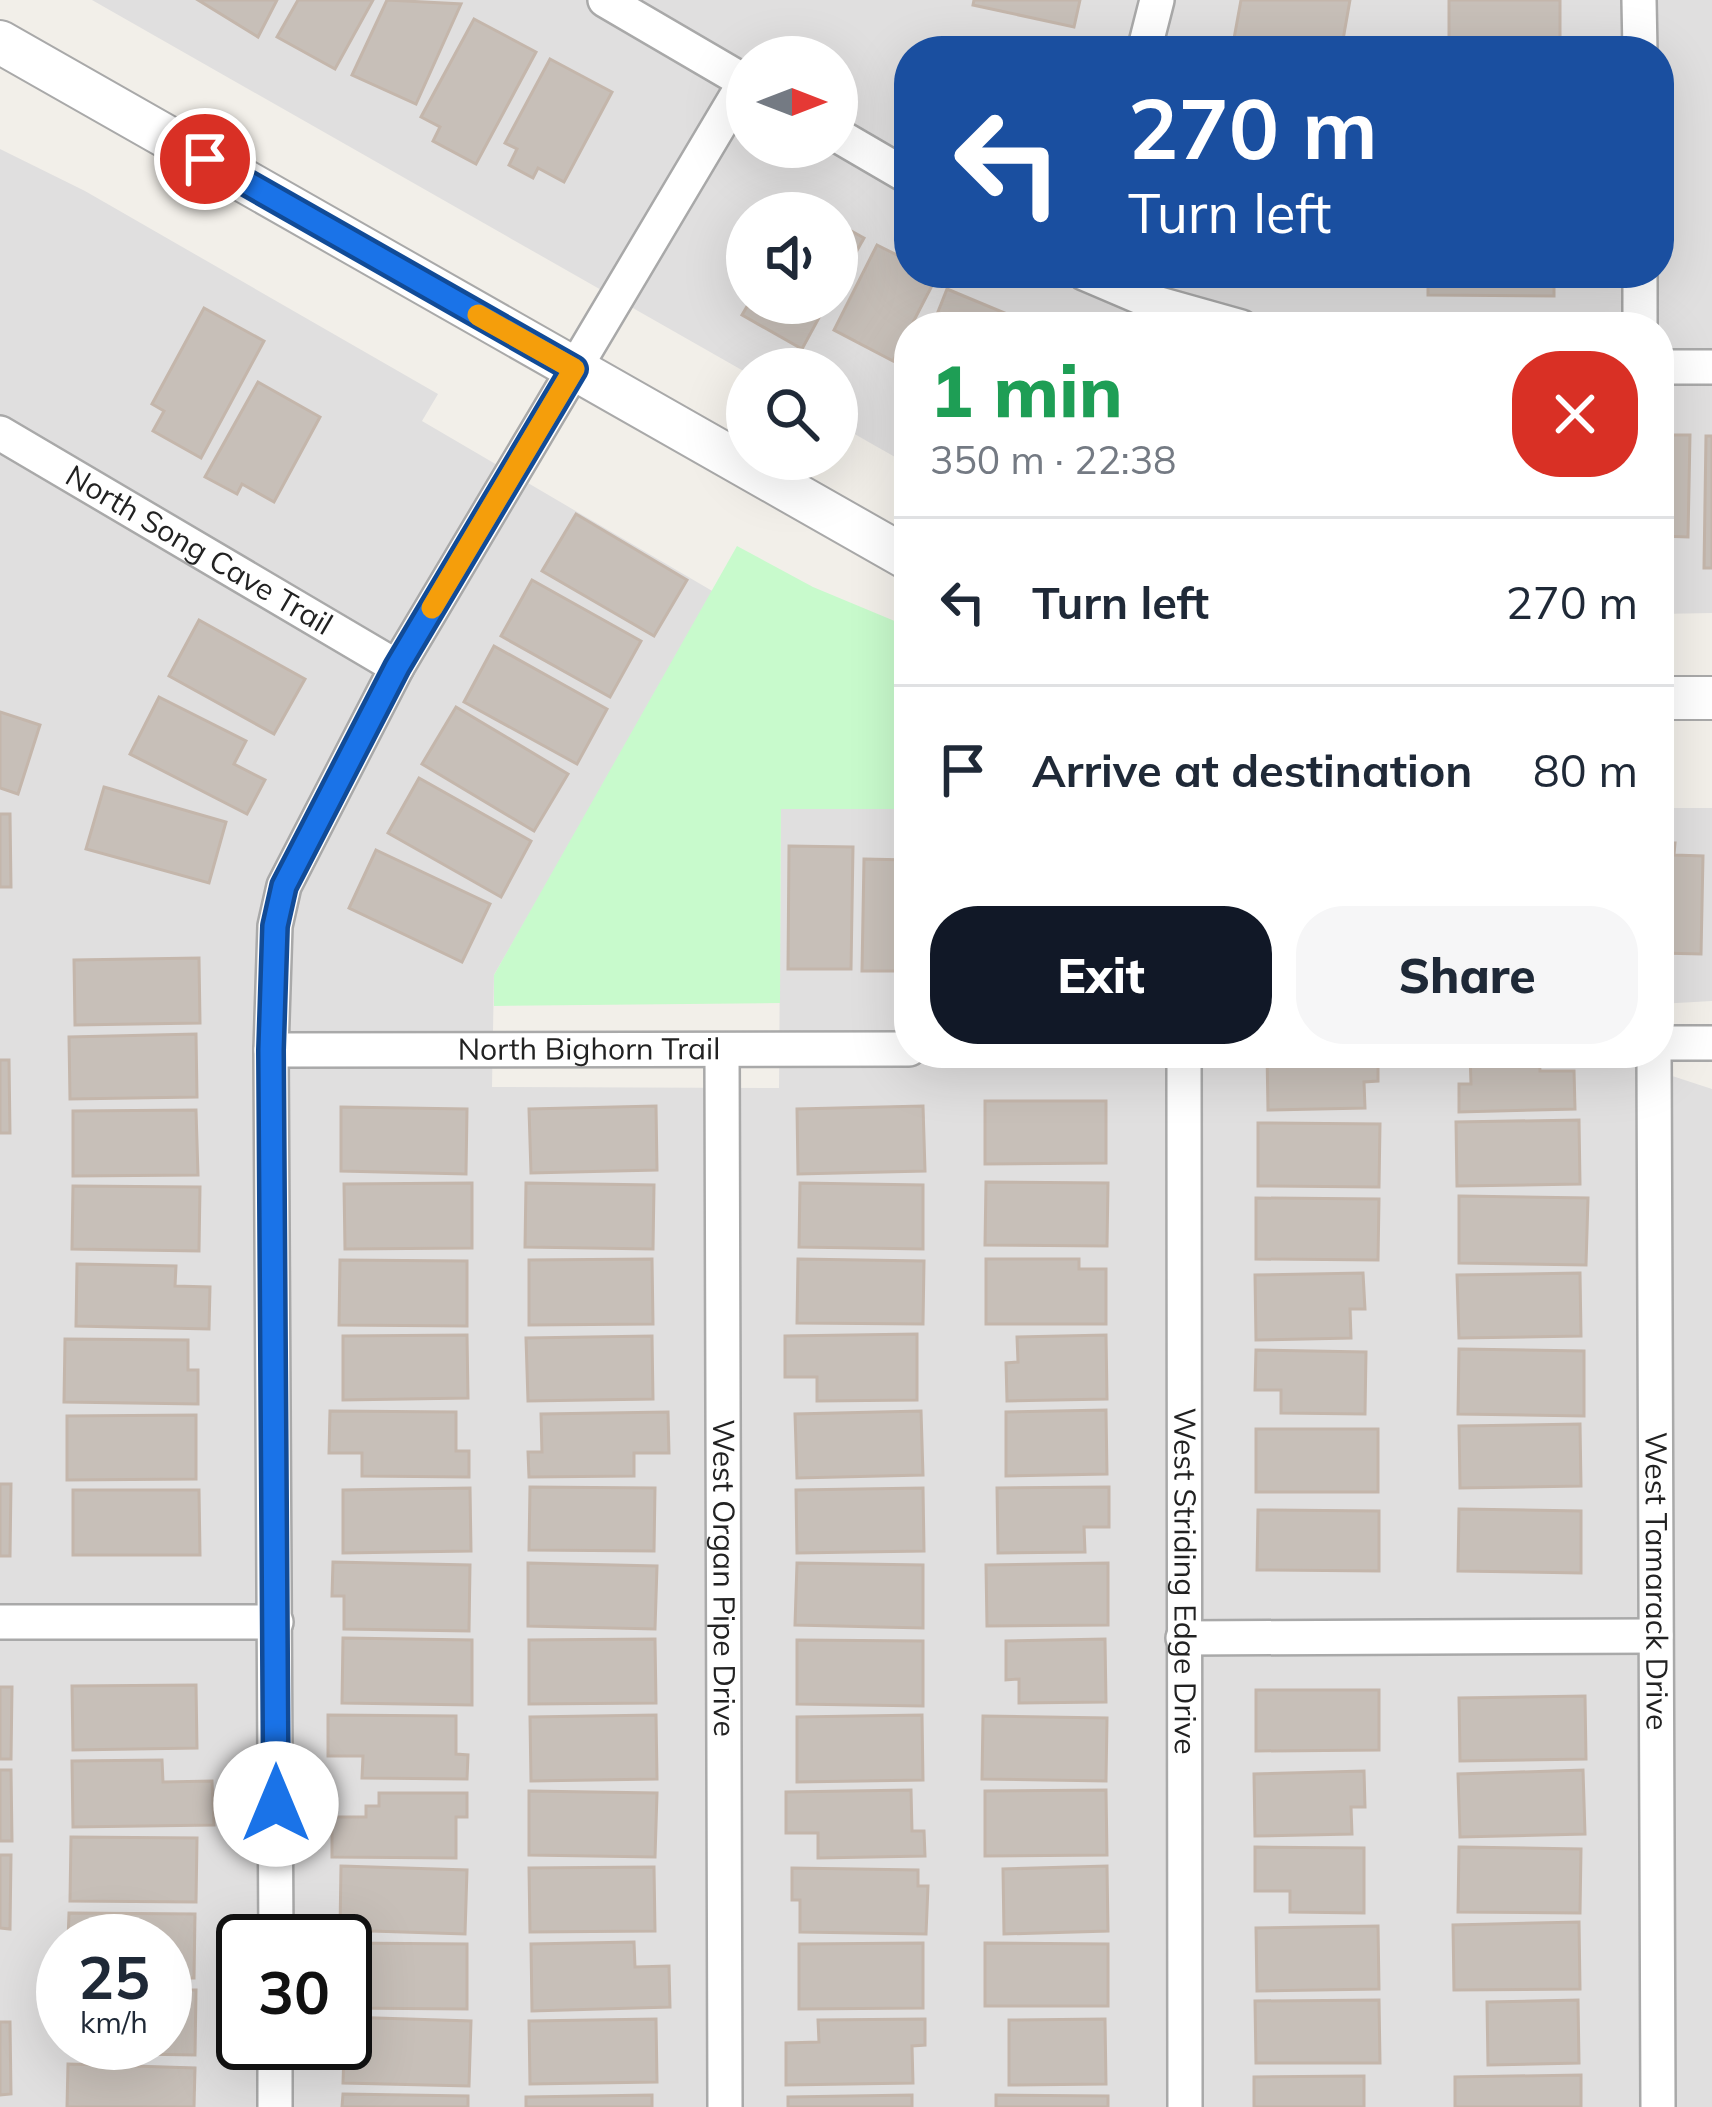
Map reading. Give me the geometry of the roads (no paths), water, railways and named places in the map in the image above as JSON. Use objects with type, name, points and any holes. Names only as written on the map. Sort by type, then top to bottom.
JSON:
[{"type":"street","points":[[604,0],[726,71]]},
{"type":"street","points":[[1148,36],[1157,0]]},
{"type":"street","points":[[1640,0],[1640,36]]},
{"type":"street","points":[[0,42],[894,550]]},
{"type":"street","points":[[276,1914],[271,1050],[275,926],[284,886],[397,667],[726,116]]},
{"type":"street","points":[[858,147],[894,168]]},
{"type":"street","points":[[1119,288],[1188,312]]},
{"type":"street","points":[[1674,367],[1712,368]]},
{"type":"street","name":"North Song Cave Trail","points":[[0,434],[397,667]]},
{"type":"street","points":[[1674,698],[1712,698]]},
{"type":"street","points":[[1674,1043],[1712,1043]]},
{"type":"street","name":"North Bighorn Trail","points":[[271,1050],[894,1049]]},
{"type":"street","name":"West Organ Pipe Drive","points":[[722,1050],[725,2107]]},
{"type":"street","name":"West Striding Edge Drive","points":[[1184,1068],[1185,2107]]},
{"type":"street","name":"West Tamarack Drive","points":[[1654,1068],[1658,2107]]},
{"type":"street","points":[[0,1622],[276,1622]]},
{"type":"street","points":[[1183,1638],[1656,1636]]},
{"type":"street","points":[[275,2070],[275,2107]]}]
